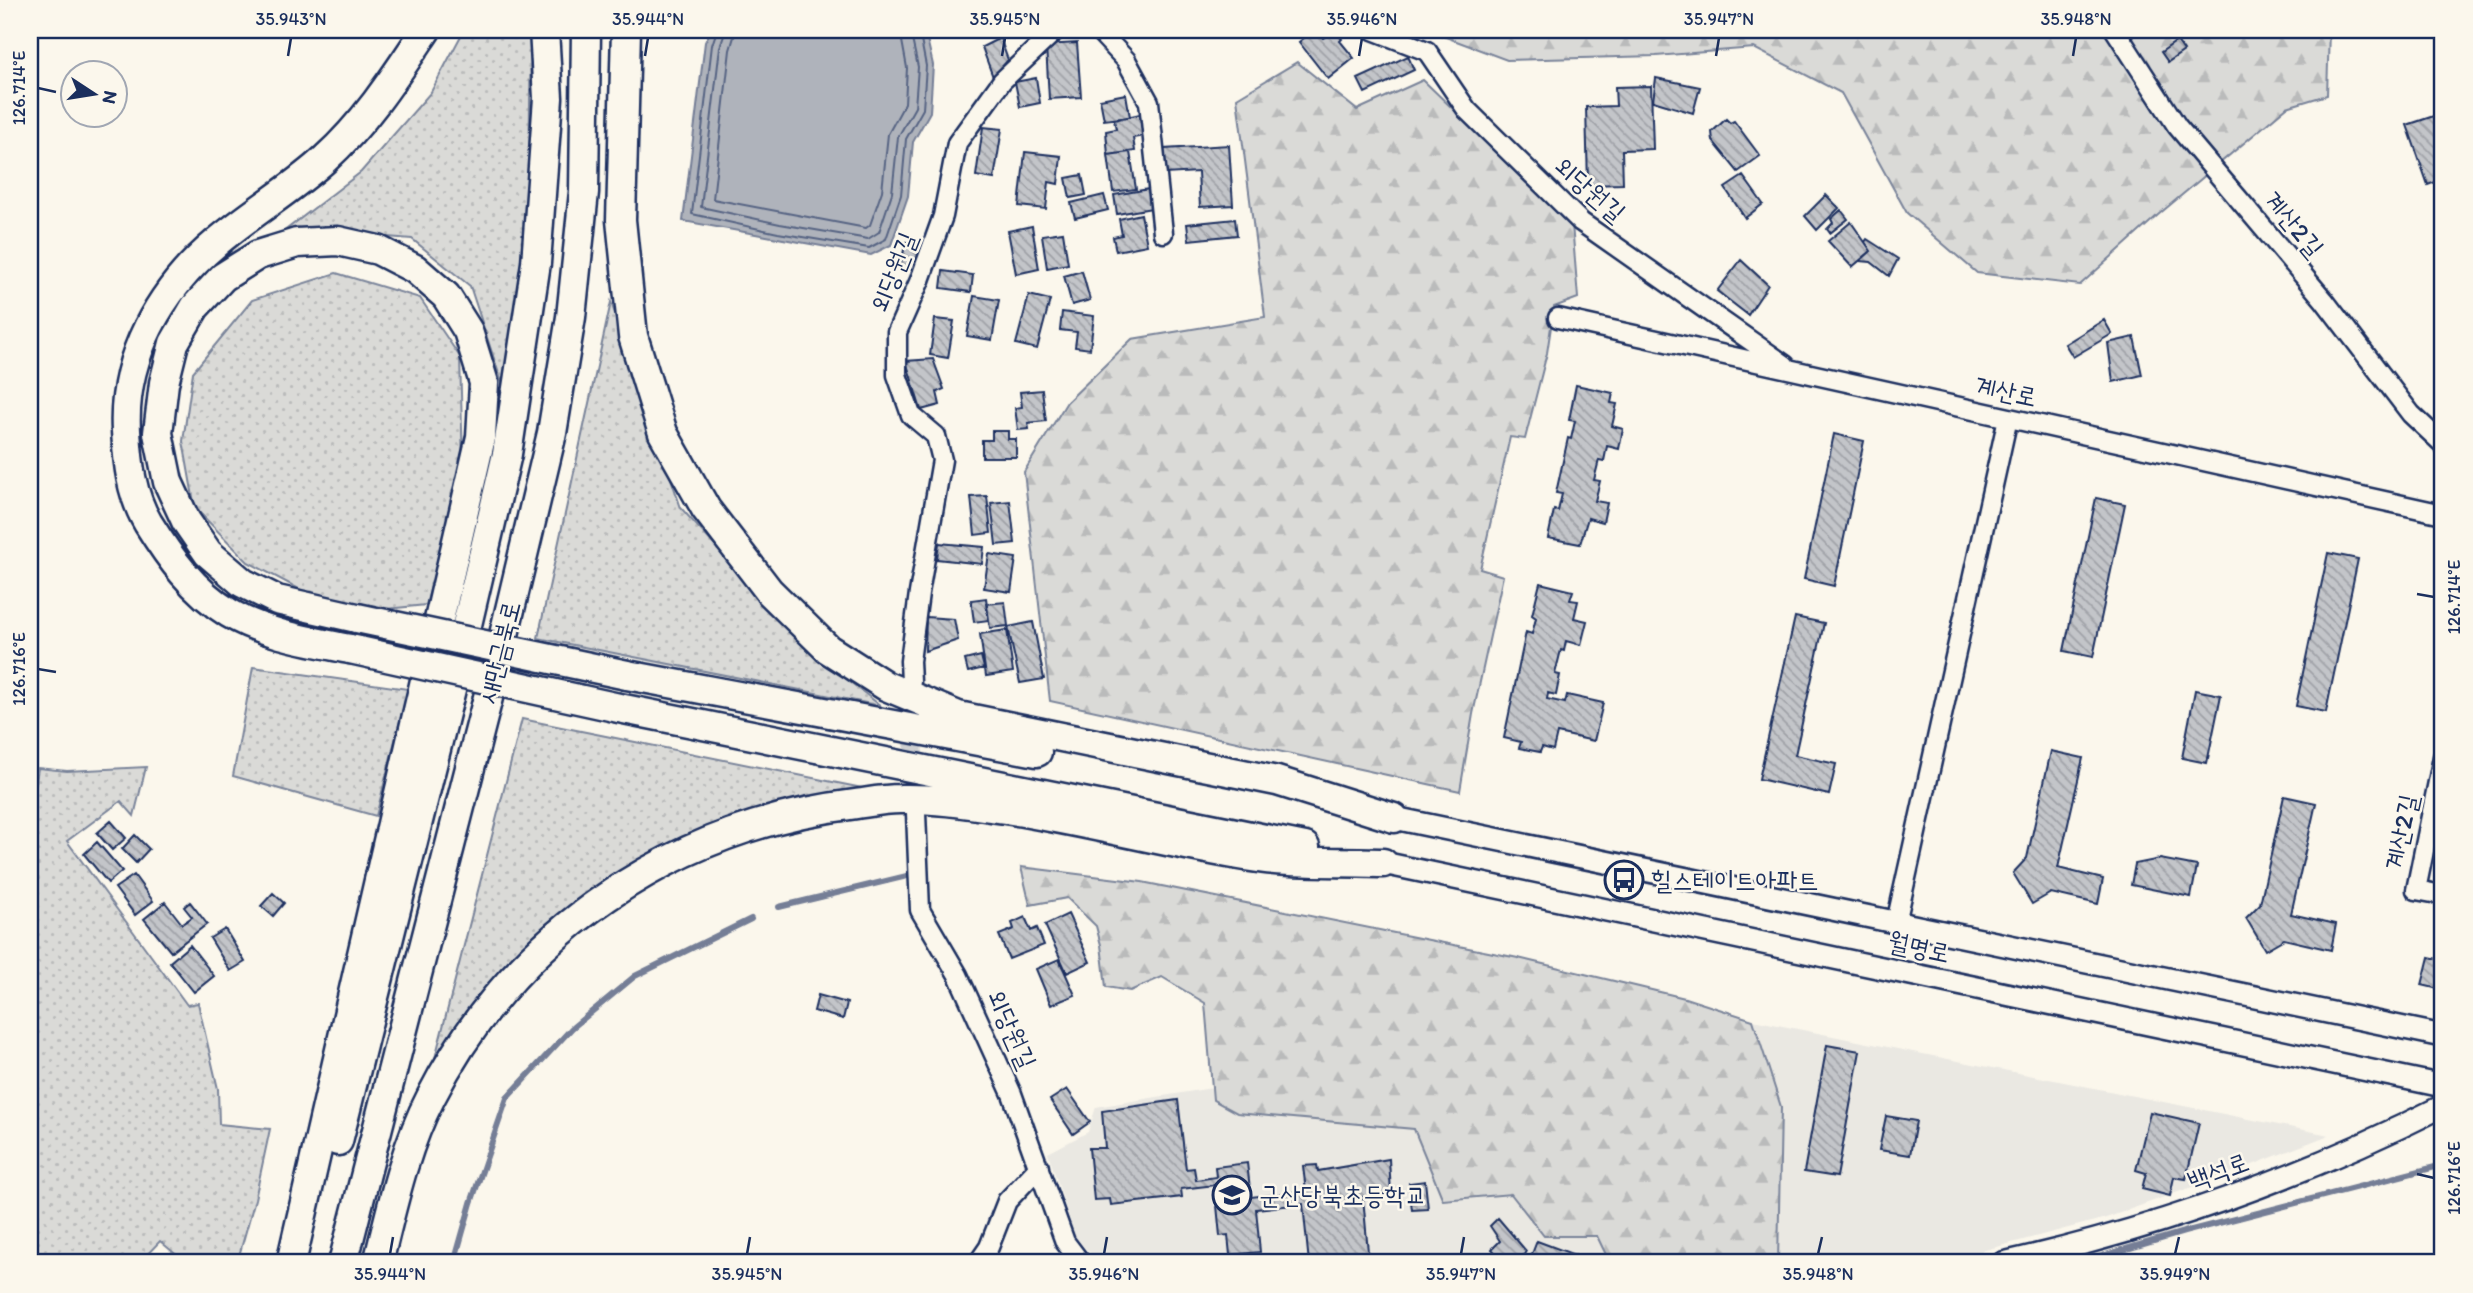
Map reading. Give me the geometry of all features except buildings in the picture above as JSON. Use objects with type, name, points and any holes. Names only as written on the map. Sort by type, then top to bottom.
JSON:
[{"type":"highway","points":[[426,30],[361,121],[326,159],[216,242],[179,278],[151,319],[132,365],[125,414],[129,472],[141,511],[170,558],[186,576],[228,612],[260,626],[310,641],[620,708],[1383,863]]},
{"type":"highway","name":"새만금북로","points":[[304,1263],[363,1045],[507,454],[536,262],[548,98],[544,30]]},
{"type":"highway","name":"새만금북로","points":[[343,1263],[496,666],[552,433],[571,317],[584,192],[586,30]]},
{"type":"highway","points":[[626,30],[621,220],[633,336],[663,433],[706,509],[769,591],[828,649],[886,686],[958,716],[1277,781],[1394,818]]},
{"type":"highway","points":[[291,1263],[481,437],[484,383],[468,331],[446,296],[415,269],[378,250],[338,241],[297,243],[258,255],[223,277],[195,307],[174,343],[164,383],[158,433],[168,482],[186,522],[208,553],[243,583],[278,600],[356,618],[627,676],[1394,818]]},
{"type":"highway","points":[[378,1263],[408,1149],[430,1097],[457,1050],[503,988],[549,940],[590,907],[639,874],[736,830],[792,814],[850,804],[911,799],[956,802],[1026,813],[1261,858],[1383,863]]},
{"type":"street","name":"외당원길","points":[[911,682],[910,661],[919,593],[942,460],[936,436],[911,415],[897,375],[897,332],[920,280],[943,216],[957,143],[1002,81],[1056,30]]},
{"type":"street","points":[[1098,30],[1126,60],[1150,102],[1163,233]]},
{"type":"street","name":"외당원길","points":[[1373,30],[1427,51],[1467,110],[1581,222],[1794,371]]},
{"type":"street","name":"계산2길","points":[[2115,30],[2177,126],[2324,300],[2411,415],[2443,444]]},
{"type":"street","name":"계산로","points":[[1558,318],[2443,514]]},
{"type":"street","points":[[1896,923],[2008,418]]},
{"type":"street","name":"계산2길","points":[[2443,757],[2416,890],[2443,895]]},
{"type":"street","name":"외당원길","points":[[916,813],[920,910],[958,975],[1012,1094],[1065,1242],[1081,1263]]},
{"type":"street","name":"월명로","points":[[1394,818],[2443,1036]]},
{"type":"street","name":"월명로","points":[[1383,863],[2443,1086]]},
{"type":"street","name":"백석로","points":[[2003,1263],[2204,1208],[2369,1143],[2443,1106]]},
{"type":"street","points":[[978,1263],[989,1247],[1007,1200],[1039,1167]]},
{"type":"shaded area","points":[[1753,1020],[2329,1135],[2106,1218],[1936,1263],[1778,1263],[1781,1107]]},
{"type":"shaded area","name":"군산당북초등학교","points":[[1212,1088],[1214,1100],[1237,1113],[1414,1129],[1443,1200],[1511,1194],[1544,1236],[1597,1236],[1610,1263],[1098,1263],[1075,1236],[1048,1153],[1088,1132],[1096,1107]]},
{"type":"green space","points":[[464,30],[531,30],[529,178],[520,287],[503,386],[470,286],[412,239],[287,229],[361,172],[431,92]]},
{"type":"green space","points":[[1427,30],[2329,30],[2327,95],[2287,107],[2158,215],[2080,285],[1977,273],[1907,213],[1841,93],[1754,48],[1656,56],[1507,60]]},
{"type":"green space","points":[[1297,62],[1357,110],[1423,80],[1572,224],[1578,298],[1554,307],[1547,353],[1525,439],[1510,437],[1480,569],[1503,576],[1473,714],[1460,791],[1050,701],[1024,472],[1067,402],[1132,339],[1265,317],[1237,98]]},
{"type":"green space","points":[[336,273],[420,298],[460,357],[463,466],[426,605],[386,609],[314,597],[248,562],[195,508],[183,441],[193,372],[252,300]]},
{"type":"green space","points":[[611,302],[681,508],[804,646],[881,706],[538,638]]},
{"type":"green space","points":[[253,667],[408,689],[376,816],[233,776]]},
{"type":"green space","points":[[522,719],[872,790],[805,796],[706,826],[586,894],[486,990],[433,1066]]},
{"type":"green space","points":[[146,767],[134,816],[121,801],[67,841],[187,1005],[198,1003],[218,1089],[219,1124],[270,1129],[255,1199],[237,1263],[186,1263],[160,1241],[139,1263],[30,1263],[30,818],[38,768],[67,771]]},
{"type":"green space","points":[[1021,867],[1142,882],[1518,958],[1685,998],[1753,1020],[1781,1107],[1778,1263],[1610,1263],[1597,1236],[1544,1236],[1511,1194],[1443,1200],[1414,1129],[1237,1113],[1213,1100],[1205,1003],[1162,977],[1130,991],[1106,987],[1096,926],[1067,898],[1030,905]]},
{"type":"water","points":[[711,30],[925,30],[933,65],[930,112],[913,142],[908,196],[891,245],[871,255],[683,221],[705,42]]},
{"type":"waterway","points":[[779,907],[911,875]]},
{"type":"waterway","points":[[454,1263],[471,1203],[507,1098],[572,1028],[635,976],[751,919]]},
{"type":"waterway","points":[[2079,1263],[2184,1232],[2443,1165]]},
{"type":"tunnel","points":[[911,689],[916,808]]},
{"type":"place","name":"힐스테이트아파트","points":[[1624,880]]},
{"type":"place","name":"군산당북초등학교","points":[[1232,1195]]}]
